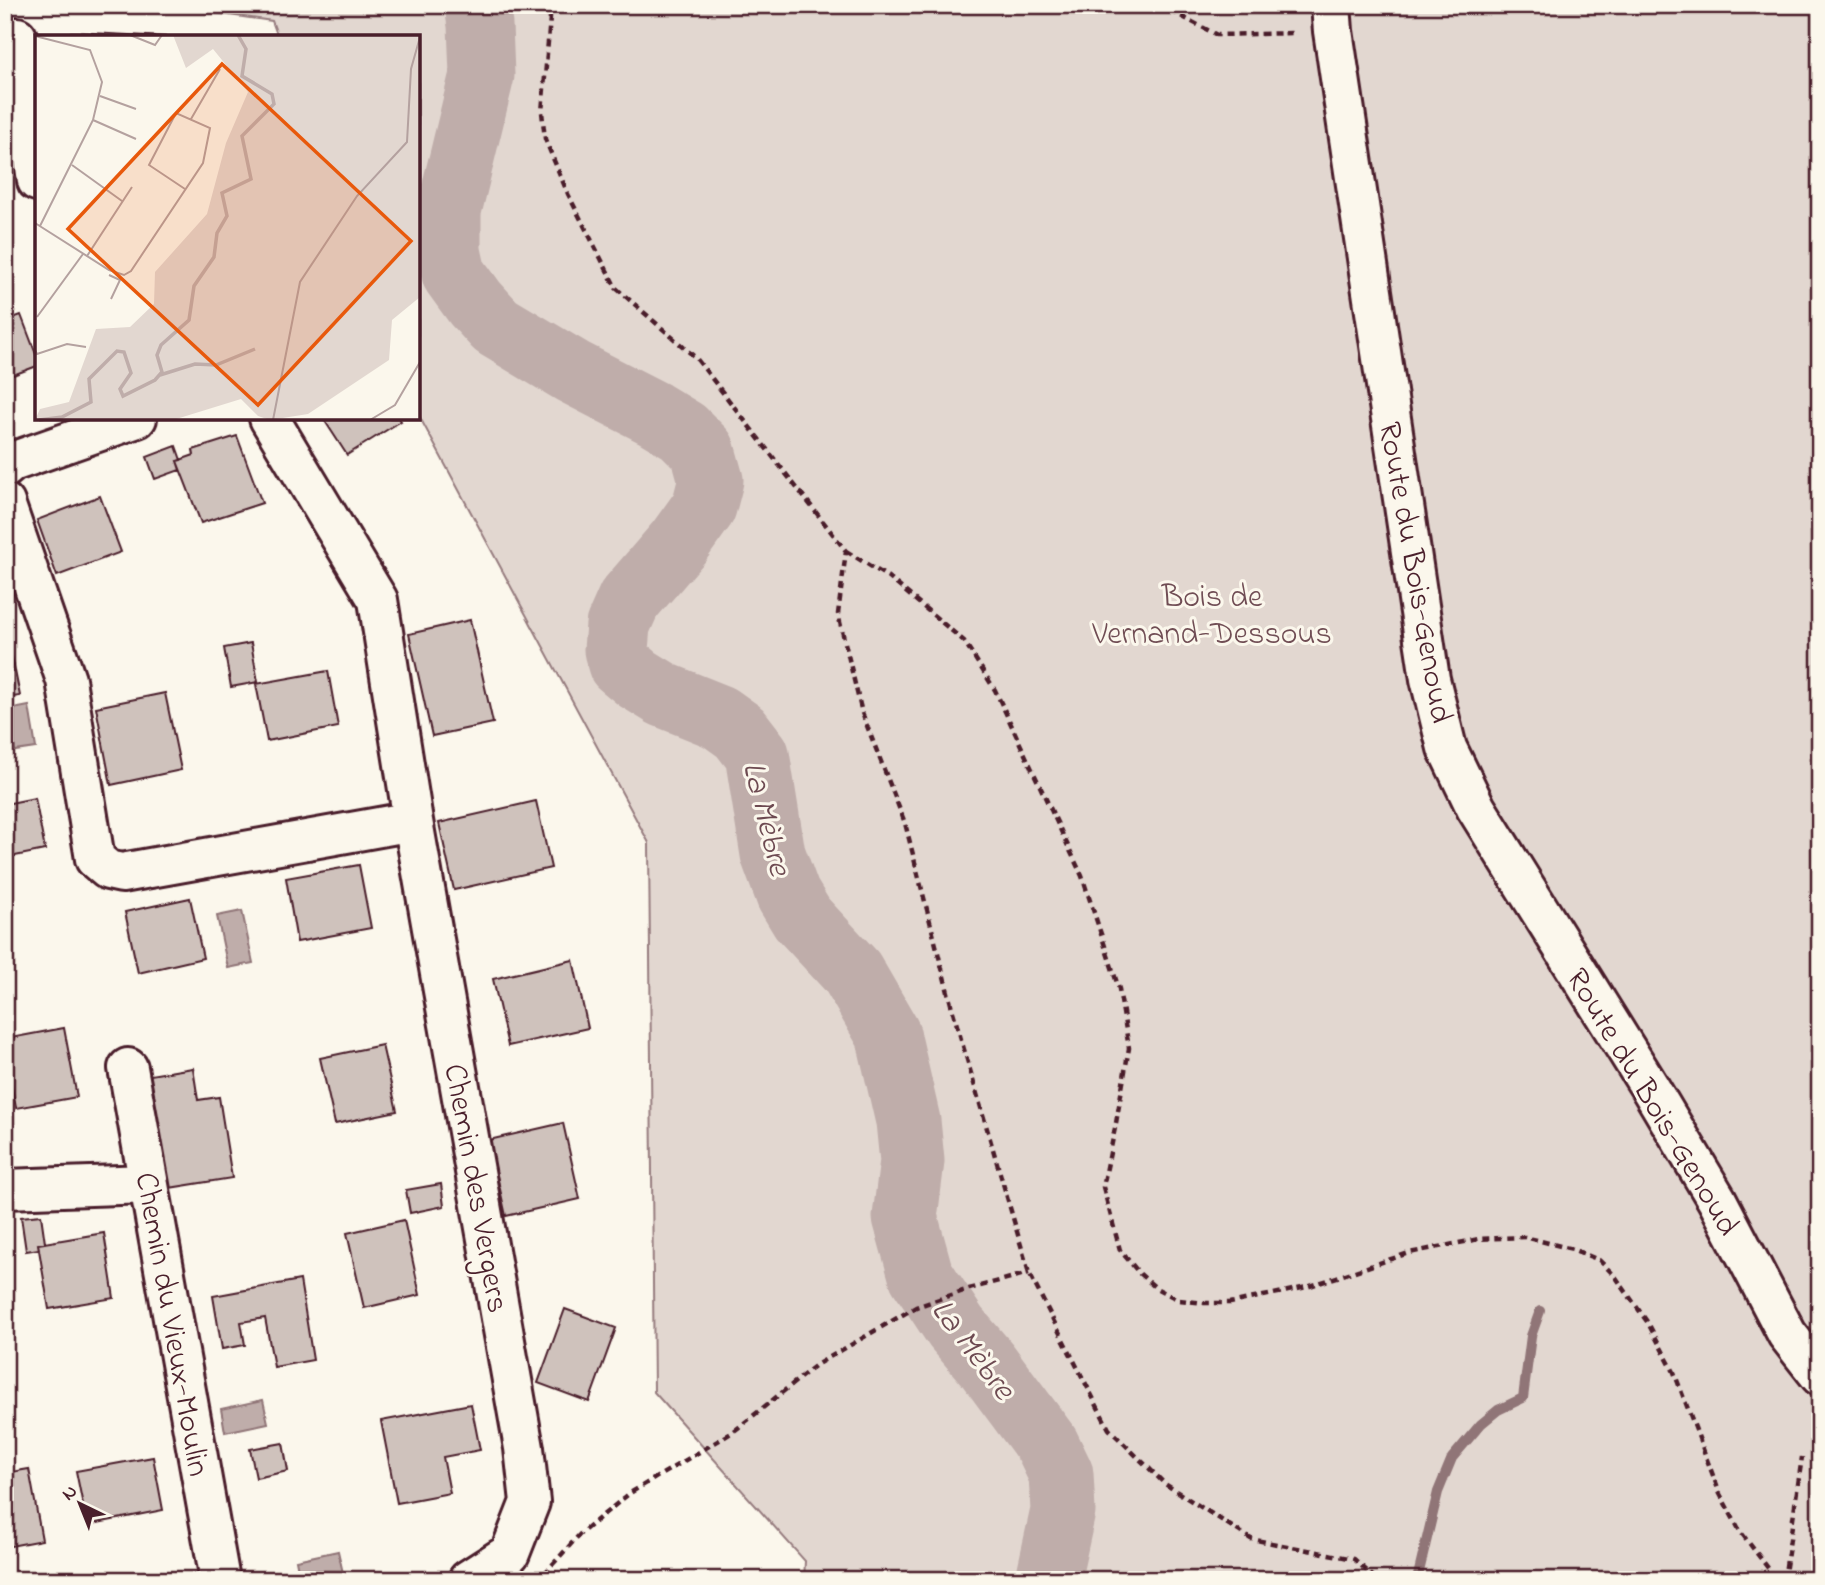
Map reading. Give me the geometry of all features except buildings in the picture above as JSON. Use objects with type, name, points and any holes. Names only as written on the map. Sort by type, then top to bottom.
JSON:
[{"type":"street","name":"Route du Bois-Genoud","points":[[1332,18],[1430,679],[1447,748],[1476,808],[1717,1200],[1787,1334],[1820,1376]]},
{"type":"street","points":[[18,37],[35,166]]},
{"type":"street","name":"Chemin des Vergers","points":[[270,420],[378,600],[413,821],[524,1448],[530,1502],[510,1553],[468,1580]]},
{"type":"street","points":[[5,468],[12,462],[116,422]]},
{"type":"street","points":[[5,503],[66,680],[95,859],[108,870],[122,873],[413,821]]},
{"type":"street","name":"Chemin du Vieux-Moulin","points":[[128,1068],[220,1580]]},
{"type":"street","points":[[5,1189],[148,1184]]},
{"type":"path","points":[[547,5],[550,18],[542,112],[545,139],[568,194],[617,288],[696,358],[846,551],[888,577],[964,641],[995,690],[1082,876],[1119,989],[1129,1048],[1103,1186],[1119,1250],[1156,1288],[1179,1300],[1204,1303],[1230,1303],[1307,1287],[1409,1253],[1479,1239],[1525,1237],[1573,1249],[1599,1260],[1615,1276],[1648,1323],[1674,1372],[1720,1494],[1740,1531],[1777,1580]]},
{"type":"path","points":[[1160,5],[1217,35],[1332,18]]},
{"type":"path","points":[[846,551],[838,614],[862,713],[905,823],[952,1008],[1029,1273],[1109,1429],[1165,1484],[1251,1539],[1354,1559],[1377,1580]]},
{"type":"path","points":[[538,1580],[581,1533],[630,1493],[733,1432],[816,1365],[916,1307],[1029,1273]]},
{"type":"path","points":[[1784,1580],[1802,1457]]},
{"type":"green space","name":"Bois de Vernand-Dessous","points":[[158,5],[1820,5],[1820,1580],[804,1580],[805,1561],[654,1392],[649,843],[420,418],[420,35],[277,35],[272,21]]},
{"type":"shaded area","points":[[29,706],[36,748],[15,751],[8,710]]},
{"type":"shaded area","points":[[242,911],[253,963],[228,968],[217,916]]},
{"type":"shaded area","points":[[263,1400],[268,1423],[225,1432],[221,1409]]},
{"type":"shaded area","points":[[338,1551],[343,1573],[300,1580],[296,1560]]},
{"type":"waterway","name":"La Mèbre","points":[[477,5],[482,75],[449,211],[449,251],[454,274],[496,326],[573,372],[683,431],[703,451],[711,480],[704,507],[679,542],[629,600],[618,625],[616,650],[620,664],[664,695],[719,717],[740,732],[757,754],[773,854],[788,895],[802,918],[852,972],[888,1034],[908,1121],[912,1161],[905,1217],[921,1275],[956,1328],[987,1364],[1047,1445],[1061,1474],[1063,1511],[1048,1580]]},
{"type":"waterway","points":[[1417,1580],[1438,1492],[1452,1458],[1481,1424],[1498,1410],[1523,1398],[1531,1336],[1540,1311]]}]
